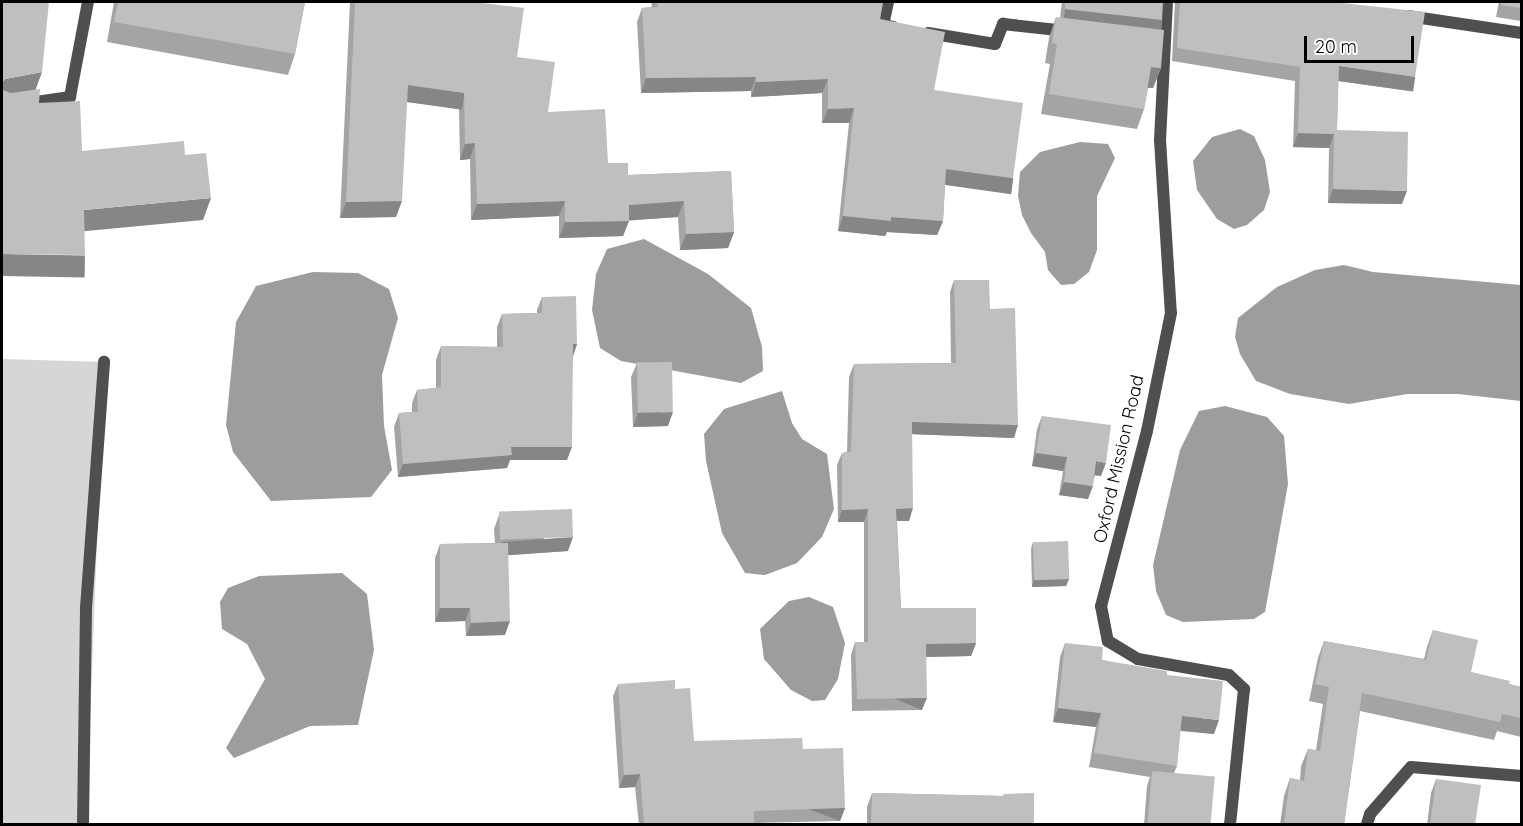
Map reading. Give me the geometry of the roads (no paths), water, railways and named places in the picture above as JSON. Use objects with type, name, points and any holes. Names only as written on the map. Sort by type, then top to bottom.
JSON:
[{"type":"street","points":[[2,106],[70,97],[88,2]]},
{"type":"street","points":[[888,2],[883,25],[995,44],[1003,24],[1084,33]]},
{"type":"street","name":"Oxford Mission Road","points":[[1167,2],[1159,42],[1160,140],[1171,313],[1147,431],[1101,606],[1108,640],[1138,658],[1229,675],[1244,689],[1230,825]]},
{"type":"street","points":[[1394,14],[1521,33]]},
{"type":"street","points":[[82,825],[86,608],[104,362]]},
{"type":"street","points":[[1367,825],[1370,814],[1411,767],[1521,776]]}]
